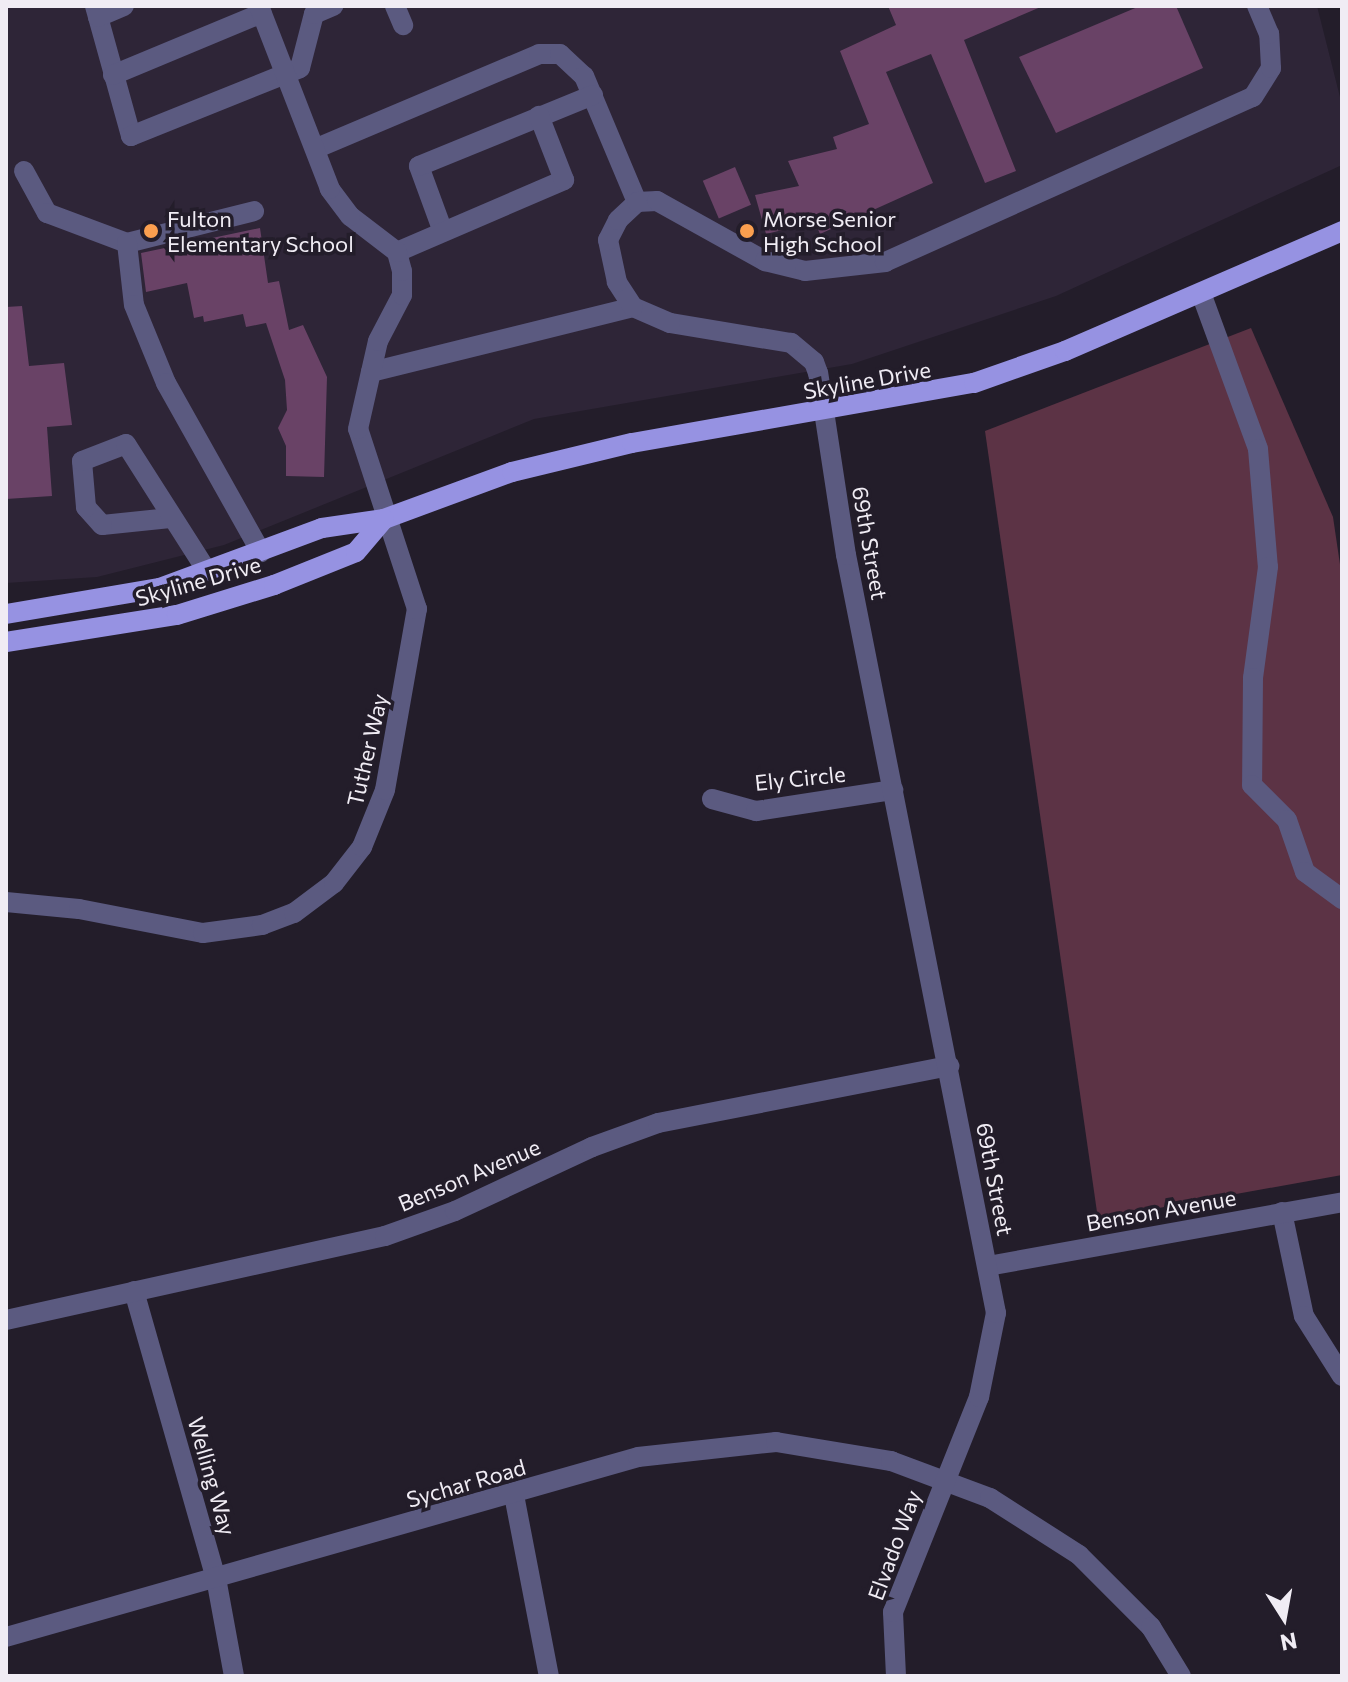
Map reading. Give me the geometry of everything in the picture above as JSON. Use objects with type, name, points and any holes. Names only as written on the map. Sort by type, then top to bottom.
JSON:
[{"type":"main road","name":"Skyline Drive","points":[[6,614],[137,593],[207,571],[322,528],[384,519],[512,472],[602,450],[822,413],[997,377],[1342,231]]},
{"type":"main road","name":"Skyline Drive","points":[[6,642],[177,615],[274,585],[356,552],[384,519]]},
{"type":"street","points":[[124,6],[96,12],[131,136],[300,68],[314,14],[333,6]]},
{"type":"street","points":[[371,372],[633,307],[617,282],[608,240],[618,220],[637,202],[657,201],[673,207],[765,261],[805,271],[885,262],[1253,97],[1271,68],[1269,34],[1257,6]]},
{"type":"street","points":[[113,75],[260,9],[288,72],[339,205],[397,252],[442,229],[564,180],[539,116]]},
{"type":"street","points":[[317,148],[539,54],[560,54],[584,76],[637,202]]},
{"type":"street","points":[[442,229],[419,166],[593,95]]},
{"type":"street","points":[[24,171],[47,213],[127,243],[254,211]]},
{"type":"street","points":[[127,243],[134,305],[166,383],[261,552]]},
{"type":"street","name":"Tuther Way","points":[[6,902],[79,909],[181,930],[224,932],[294,913],[334,883],[362,847],[380,809],[416,635],[417,609],[384,519],[358,429],[378,341],[402,295],[397,252]]},
{"type":"street","points":[[1201,293],[1258,449],[1268,567],[1253,678],[1252,785],[1287,820],[1305,872],[1342,899]]},
{"type":"street","name":"69th Street","points":[[633,307],[670,323],[791,343],[814,362],[893,790],[988,1266],[995,1333],[979,1397],[944,1480]]},
{"type":"street","points":[[170,518],[102,525],[86,507],[82,461],[126,444],[170,518],[207,571]]},
{"type":"street","name":"Ely Circle","points":[[712,799],[756,811],[893,790]]},
{"type":"street","name":"Benson Avenue","points":[[6,1320],[385,1236],[455,1211],[592,1147],[658,1123],[949,1066]]},
{"type":"street","name":"Benson Avenue","points":[[988,1266],[1342,1202]]},
{"type":"street","points":[[1282,1212],[1304,1316],[1342,1376]]},
{"type":"street","name":"Welling Way","points":[[134,1291],[216,1578],[234,1676]]},
{"type":"street","name":"Sychar Road","points":[[6,1637],[514,1495],[638,1457],[776,1442],[862,1454],[944,1480]]},
{"type":"street","points":[[944,1480],[990,1498],[1079,1555],[1151,1627],[1181,1676]]},
{"type":"street","name":"Elvado Way","points":[[896,1676],[893,1612],[944,1480]]},
{"type":"street","points":[[514,1495],[549,1676]]},
{"type":"shaded area","name":"Morse Senior High School","points":[[6,6],[1317,6],[1342,105],[1342,165],[1056,296],[852,364],[534,419],[224,545],[97,577],[6,583]]},
{"type":"shaded area","points":[[1251,328],[1333,517],[1342,578],[1342,1175],[1098,1219],[985,431]]},
{"type":"building","points":[[888,6],[1043,6],[964,40],[1016,171],[985,183],[931,54],[886,72],[933,183],[820,234],[815,222],[766,234],[755,195],[799,186],[788,161],[837,149],[833,137],[869,124],[840,51],[896,25]]},
{"type":"building","points":[[1140,6],[1176,6],[1203,68],[1056,133],[1019,57]]},
{"type":"building","points":[[735,167],[751,205],[719,218],[703,181]]},
{"type":"building","points":[[260,228],[268,283],[279,281],[289,330],[303,325],[327,377],[324,477],[286,476],[286,446],[278,428],[287,410],[285,380],[266,323],[246,327],[243,314],[204,322],[203,316],[194,318],[187,283],[146,292],[141,253]]},
{"type":"building","points":[[22,306],[29,366],[64,363],[72,425],[47,427],[52,496],[6,499],[6,307]]},
{"type":"place","name":"Fulton Elementary School","points":[[151,231]]},
{"type":"place","name":"Morse Senior High School","points":[[747,231]]}]
